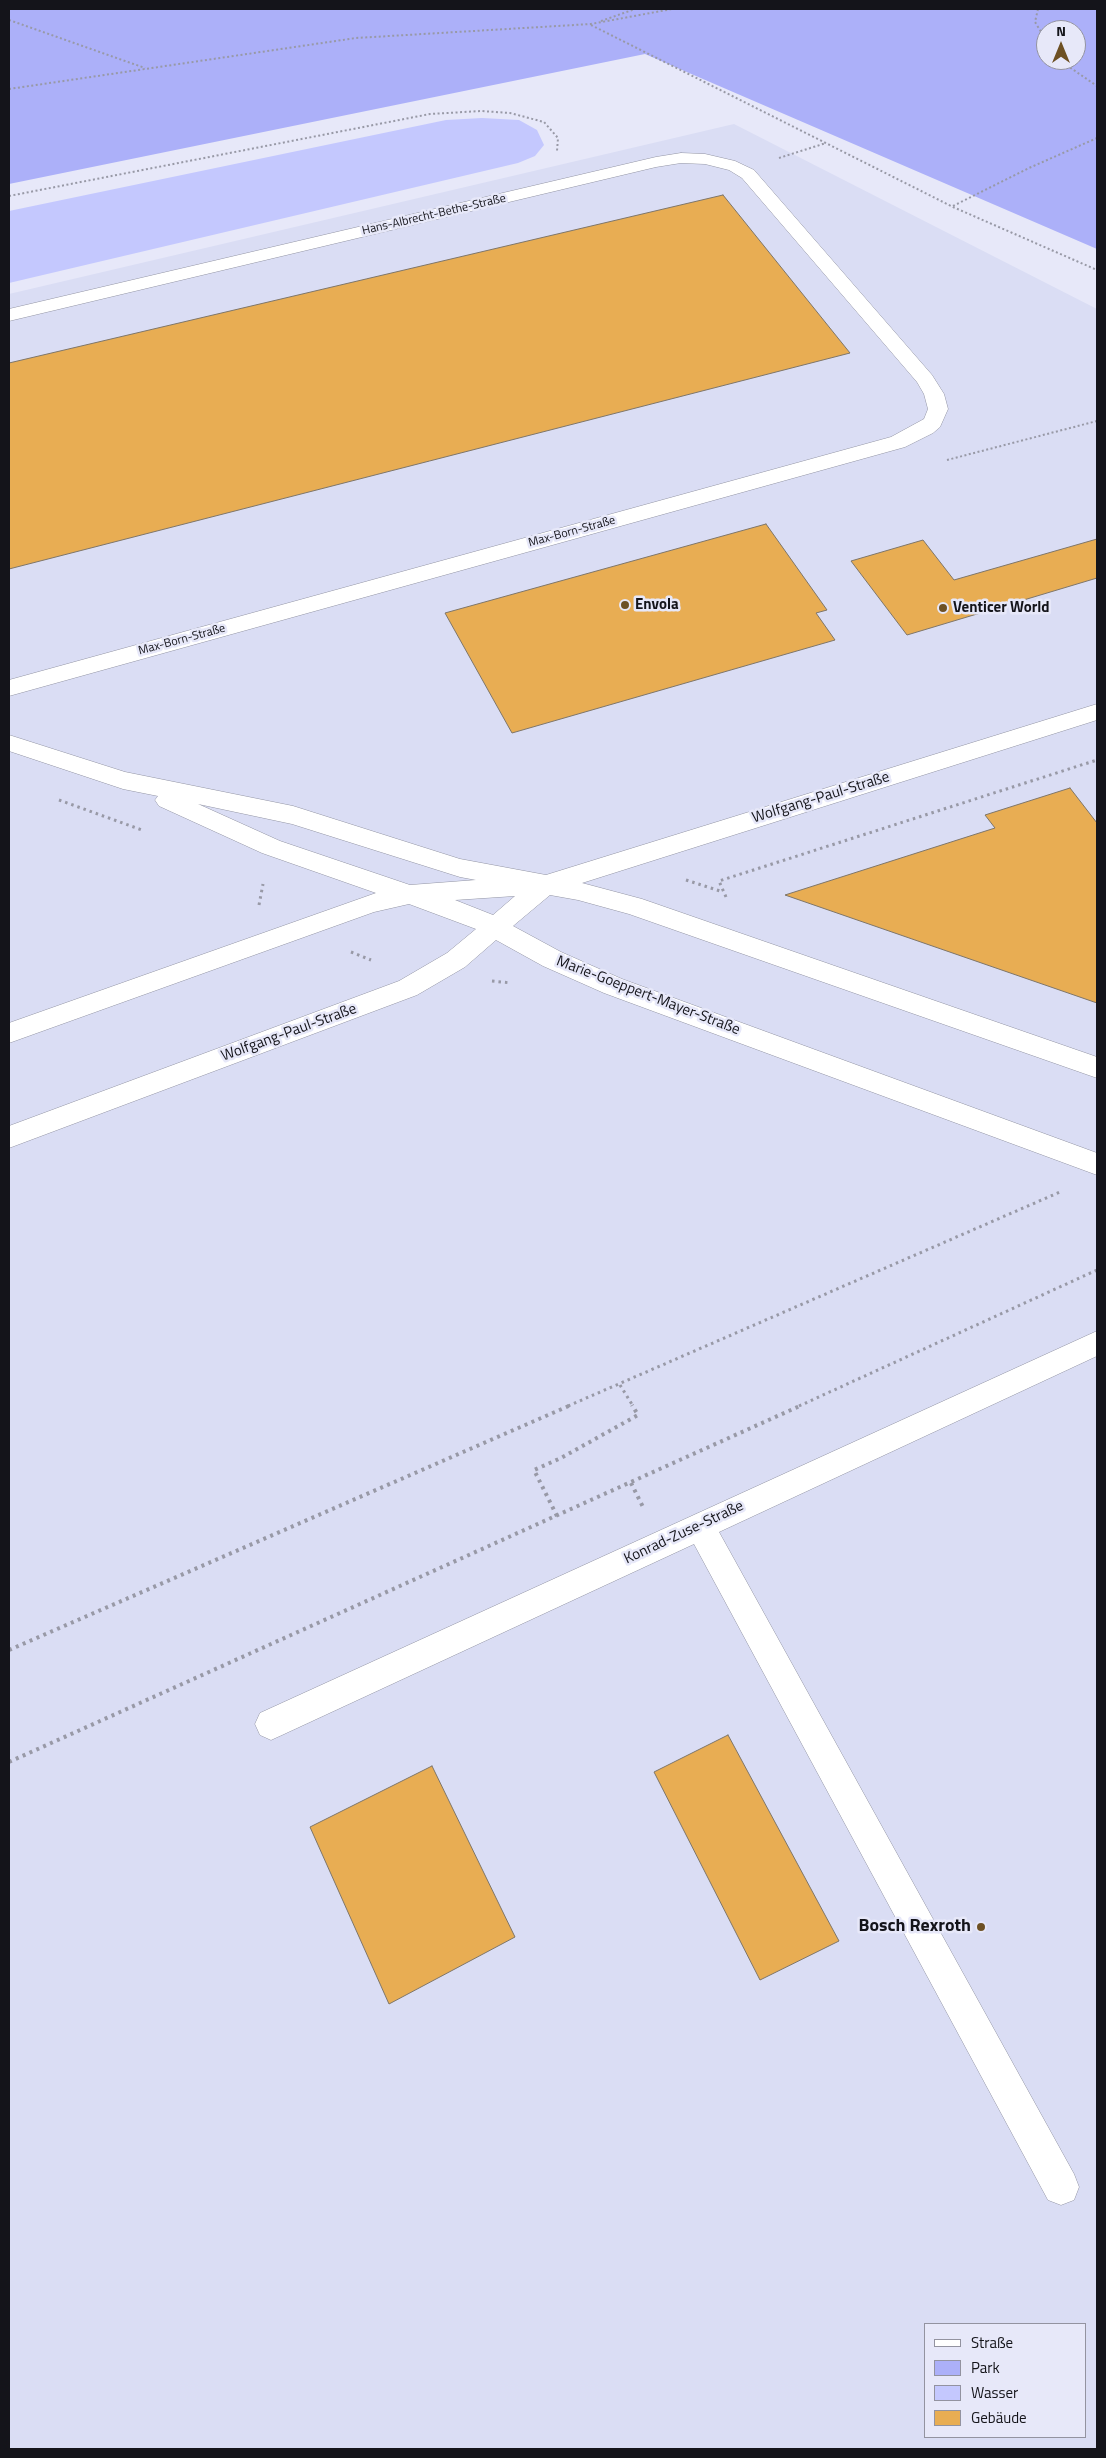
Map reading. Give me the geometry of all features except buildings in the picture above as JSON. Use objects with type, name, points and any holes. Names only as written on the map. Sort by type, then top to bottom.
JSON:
[{"type":"street","name":"Hans-Albrecht-Bethe-Straße","points":[[9,314],[681,158],[717,160],[743,169],[822,258]]},
{"type":"street","name":"Max-Born-Straße","points":[[9,688],[891,444],[926,428],[933,422],[938,409],[931,386],[822,258]]},
{"type":"street","name":"Wolfgang-Paul-Straße","points":[[9,1033],[347,910],[412,894],[545,885],[1097,712]]},
{"type":"street","name":"Marie-Goeppert-Mayer-Straße","points":[[9,744],[123,780],[293,815],[420,857],[460,868],[608,899],[656,913],[1097,1068]]},
{"type":"street","name":"Marie-Goeppert-Mayer-Straße","points":[[123,780],[271,847],[466,914],[552,959],[613,986],[1097,1164]]},
{"type":"street","name":"Wolfgang-Paul-Straße","points":[[9,1137],[390,995],[424,980],[456,960],[545,885]]},
{"type":"street","name":"Konrad-Zuse-Straße","points":[[271,1724],[1097,1343]]},
{"type":"street","points":[[700,1526],[1061,2187]]},
{"type":"path","points":[[591,24],[635,9]]},
{"type":"path","points":[[9,89],[356,38],[591,24],[672,9]]},
{"type":"path","points":[[1036,24],[1038,9]]},
{"type":"path","points":[[9,20],[145,68]]},
{"type":"path","points":[[591,24],[953,207],[1097,270]]},
{"type":"path","points":[[1074,70],[1097,86]]},
{"type":"path","points":[[9,196],[430,114],[481,111],[500,112],[544,122],[558,138],[559,151],[551,154]]},
{"type":"path","points":[[953,207],[1029,168],[1097,138]]},
{"type":"path","points":[[945,460],[1097,421]]},
{"type":"path","points":[[719,881],[1097,760]]},
{"type":"path","points":[[55,799],[147,832]]},
{"type":"path","points":[[263,881],[262,895],[253,914],[424,980]]},
{"type":"path","points":[[9,1650],[1068,1189]]},
{"type":"path","points":[[9,1762],[557,1516],[1097,1270]]},
{"type":"path","points":[[557,1516],[534,1470],[562,1458],[638,1415],[620,1385]]},
{"type":"shaded area","points":[[734,124],[1097,309],[1097,2449],[9,2449],[9,294]]},
{"type":"green space","points":[[9,9],[1097,9],[1097,249],[645,54],[9,184]]},
{"type":"water","points":[[482,118],[519,120],[537,130],[544,145],[535,156],[518,163],[9,283],[9,211],[446,120]]},
{"type":"place","name":"Envola","points":[[625,605]]},
{"type":"place","name":"Venticer World","points":[[943,608]]},
{"type":"place","name":"Bosch Rexroth","points":[[981,1927]]}]
